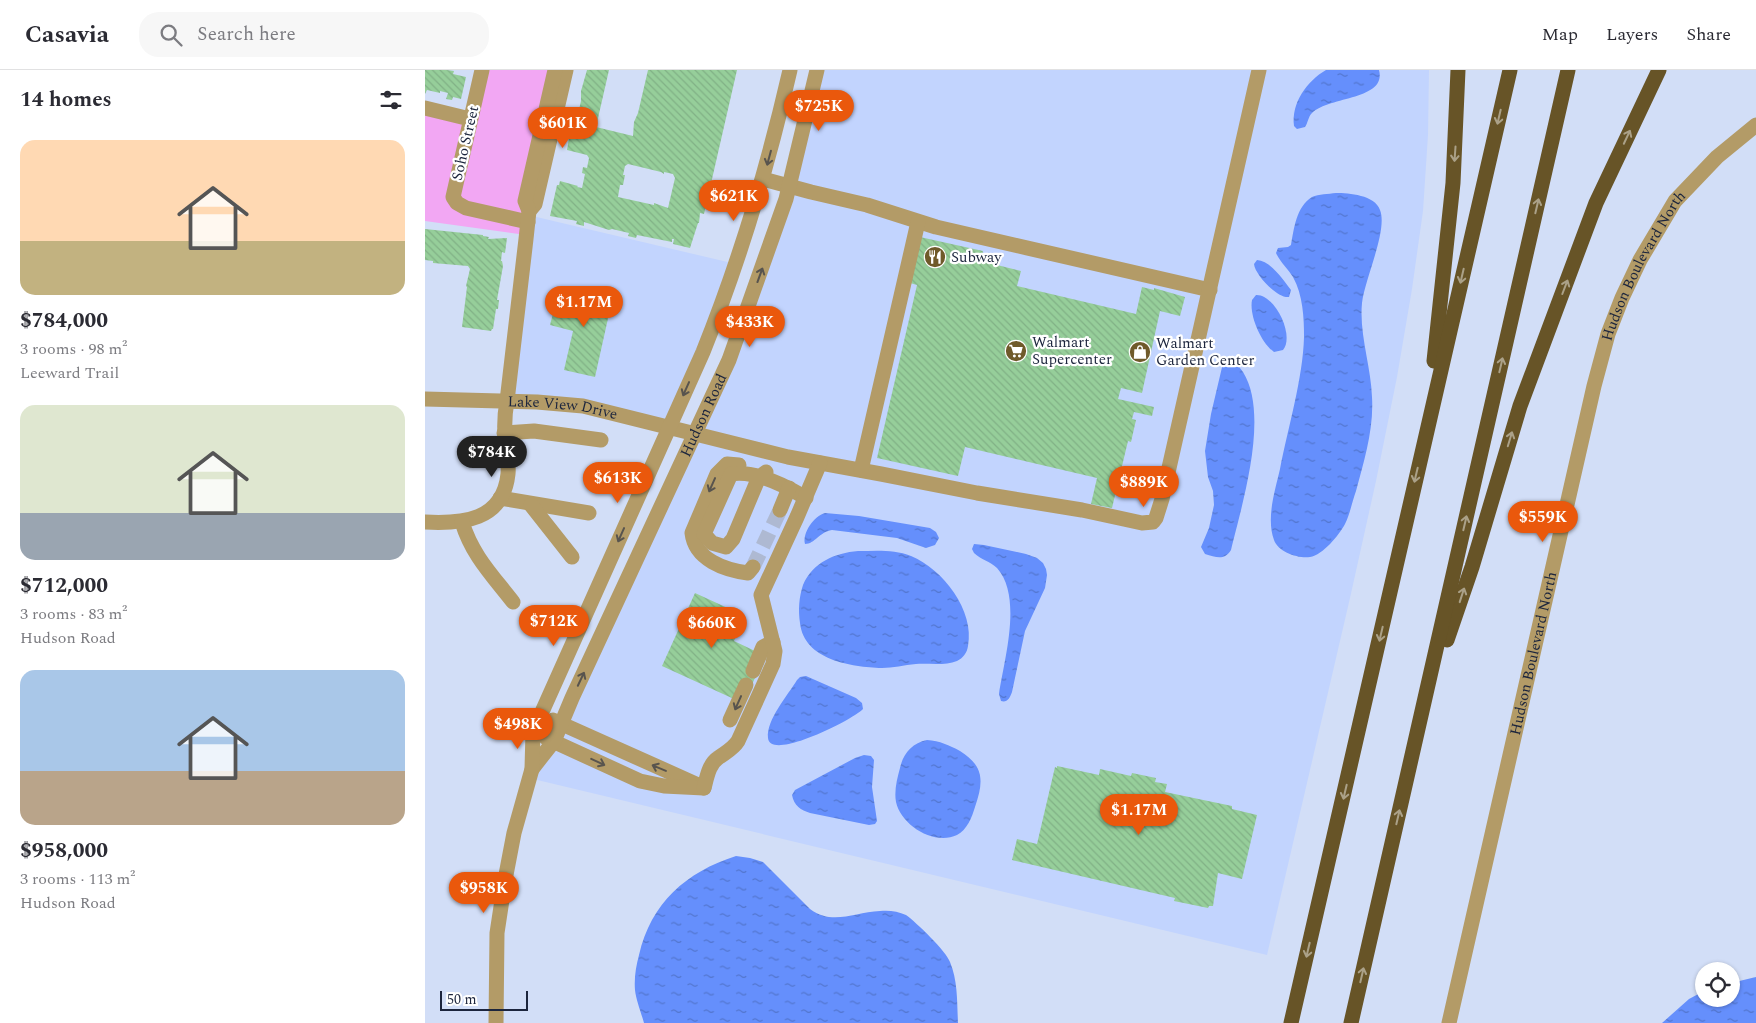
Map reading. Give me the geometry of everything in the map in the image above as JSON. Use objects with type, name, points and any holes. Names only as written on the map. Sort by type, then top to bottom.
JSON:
[{"type":"highway","points":[[1427,428],[1453,183],[1458,70]]},
{"type":"highway","points":[[1291,1023],[1510,70]]},
{"type":"highway","points":[[1351,1023],[1568,70]]},
{"type":"highway","points":[[1419,724],[1471,566],[1520,406],[1597,203],[1659,70]]},
{"type":"street","name":"Soho Street","points":[[482,70],[454,199],[466,208],[528,216]]},
{"type":"street","points":[[425,522],[462,522],[483,515],[500,498],[508,474],[504,418],[528,216],[525,201],[555,70]]},
{"type":"street","points":[[528,216],[535,204],[566,70]]},
{"type":"street","name":"Hudson Road","points":[[496,1023],[497,933],[514,833],[532,769],[533,732],[719,313],[763,179],[790,70]]},
{"type":"street","name":"Hudson Road","points":[[532,769],[554,741],[696,433],[738,337],[774,236],[789,186],[817,70]]},
{"type":"street","points":[[763,179],[867,205],[918,222],[1210,290],[1259,70]]},
{"type":"street","points":[[425,108],[470,119]]},
{"type":"street","name":"Hudson Boulevard North","points":[[1449,1023],[1594,386],[1608,334],[1630,280],[1675,201],[1717,157],[1756,124]]},
{"type":"street","points":[[861,470],[918,222]]},
{"type":"street","name":"Lake View Drive","points":[[425,399],[553,402],[583,406],[696,433],[757,450],[967,492],[1082,510],[1142,523],[1153,522],[1157,515],[1210,290]]},
{"type":"street","points":[[504,433],[534,431],[601,440]]},
{"type":"street","points":[[704,788],[714,762],[731,749],[740,737],[773,664],[775,655],[773,642],[761,595],[821,463]]},
{"type":"street","points":[[753,567],[748,573],[733,571],[713,563],[693,543],[692,533],[717,474],[727,464],[741,465],[761,479],[808,493]]},
{"type":"street","points":[[761,479],[764,486],[808,493]]},
{"type":"street","points":[[780,510],[787,491]]},
{"type":"street","points":[[500,498],[589,513]]},
{"type":"street","points":[[531,504],[571,557]]},
{"type":"street","points":[[462,522],[474,552],[513,602]]},
{"type":"street","points":[[753,671],[763,647],[773,642]]},
{"type":"street","points":[[731,720],[746,685]]},
{"type":"street","points":[[540,714],[704,788]]},
{"type":"street","points":[[533,732],[640,781],[664,786],[704,788]]},
{"type":"shaded area","points":[[482,70],[555,70],[526,235],[425,221],[425,108],[470,119]]},
{"type":"shaded area","points":[[817,70],[1429,70],[1428,135],[1423,211],[1397,377],[1350,598],[1267,955],[529,778],[554,741],[744,321]]},
{"type":"shaded area","points":[[528,215],[736,264],[669,427],[507,401]]},
{"type":"water","points":[[1326,70],[1379,70],[1379,80],[1374,87],[1366,92],[1320,108],[1312,113],[1305,127],[1297,129],[1294,126],[1294,117],[1298,101],[1307,86]]},
{"type":"water","points":[[1336,193],[1361,196],[1373,201],[1380,210],[1382,219],[1379,242],[1362,303],[1362,326],[1371,385],[1371,421],[1368,445],[1345,524],[1335,539],[1320,553],[1310,557],[1300,557],[1289,554],[1276,544],[1271,523],[1274,495],[1298,386],[1304,337],[1299,291],[1293,277],[1276,253],[1278,248],[1291,245],[1299,212],[1307,201],[1315,196]]},
{"type":"water","points":[[1257,260],[1272,267],[1280,276],[1291,290],[1289,297],[1279,294],[1263,280],[1255,269],[1254,264]]},
{"type":"water","points":[[1256,295],[1270,301],[1281,317],[1287,335],[1283,350],[1274,352],[1269,348],[1257,328],[1252,313],[1252,300]]},
{"type":"water","points":[[1225,360],[1233,362],[1239,367],[1251,390],[1254,411],[1254,435],[1247,485],[1231,550],[1226,556],[1219,557],[1205,554],[1201,547],[1209,528],[1214,505],[1205,451],[1211,414]]},
{"type":"water","points":[[825,513],[859,516],[930,528],[936,532],[939,538],[935,545],[926,548],[897,538],[832,530],[805,544],[807,530],[813,521]]},
{"type":"water","points":[[974,544],[1026,554],[1037,558],[1046,569],[1045,588],[1025,631],[1012,692],[1007,701],[1001,701],[999,694],[1010,629],[1009,595],[1005,580],[997,568],[974,553],[972,549]]},
{"type":"water","points":[[858,551],[891,551],[911,556],[923,562],[945,581],[954,593],[967,619],[968,646],[963,657],[957,661],[947,663],[916,664],[886,668],[870,667],[857,666],[831,659],[810,646],[803,636],[799,618],[800,599],[807,577],[826,560],[841,554]]},
{"type":"water","points":[[806,676],[856,698],[862,703],[863,709],[845,721],[813,736],[782,745],[772,744],[768,738],[770,723],[797,680],[800,677]]},
{"type":"water","points":[[927,740],[936,741],[960,751],[974,762],[980,775],[981,782],[978,798],[969,823],[961,833],[948,838],[938,838],[929,835],[911,825],[904,818],[896,802],[896,785],[903,758],[913,746]]},
{"type":"water","points":[[864,755],[871,756],[874,760],[872,787],[877,821],[875,824],[869,825],[810,813],[796,805],[792,795],[795,790]]},
{"type":"water","points":[[736,856],[763,862],[810,909],[827,917],[844,917],[886,911],[906,915],[924,930],[948,957],[956,984],[958,1023],[644,1023],[637,1002],[635,977],[638,959],[652,920],[673,892],[687,881],[701,871]]},
{"type":"water","points":[[1756,977],[1756,1023],[1662,1023],[1695,996],[1695,1007],[1740,1007],[1740,981]]},
{"type":"building","points":[[425,70],[454,71],[453,74],[466,77],[461,99],[453,97],[452,100],[446,99],[448,93],[440,91],[440,93],[427,90],[425,94]]},
{"type":"building","points":[[587,70],[609,70],[596,127],[633,136],[634,122],[638,113],[648,70],[737,70],[704,214],[700,213],[699,223],[690,248],[673,244],[674,239],[672,239],[672,242],[637,235],[636,238],[628,236],[629,233],[609,230],[584,222],[584,226],[576,224],[577,221],[550,216],[557,185],[559,185],[560,181],[582,188],[585,174],[582,173],[583,167],[587,168],[589,158],[587,155],[567,150],[569,138],[566,138],[568,130],[574,131],[581,101],[581,91]],"holes":[[[628,164],[673,174],[675,178],[668,208],[654,203],[654,205],[618,197],[620,185],[623,185],[625,166]]]},
{"type":"building","points":[[425,229],[483,235],[489,237],[488,239],[507,238],[505,253],[502,252],[501,261],[503,266],[497,300],[499,300],[498,309],[496,309],[493,329],[491,331],[462,327],[466,286],[470,269],[468,266],[433,263],[433,261],[425,260]]},
{"type":"building","name":"Walmart Supercenter","points":[[920,237],[983,251],[981,261],[1021,271],[1017,286],[1136,314],[1142,287],[1154,290],[1154,288],[1185,297],[1180,316],[1160,311],[1142,393],[1121,388],[1118,399],[1154,407],[1152,416],[1134,412],[1132,419],[1136,420],[1131,442],[1128,441],[1112,508],[1091,504],[1097,478],[965,447],[958,476],[877,458],[917,285],[910,283]]},
{"type":"building","points":[[592,286],[607,289],[606,294],[613,296],[595,377],[564,370],[573,331],[550,325],[557,298],[580,303],[583,289],[591,290]]},
{"type":"building","points":[[695,593],[745,616],[734,641],[755,651],[757,673],[751,687],[734,699],[662,666]]},
{"type":"building","points":[[1057,766],[1099,775],[1100,769],[1131,776],[1132,773],[1156,778],[1155,782],[1167,784],[1165,792],[1232,806],[1232,809],[1257,815],[1242,879],[1218,873],[1213,906],[1208,908],[1174,901],[1175,898],[1012,860],[1017,839],[1037,844],[1055,767],[1057,768]]},
{"type":"tunnel","points":[[753,567],[780,510]]},
{"type":"place","name":"Subway","points":[[935,257]]},
{"type":"place","name":"Walmart Supercenter","points":[[1016,351]]},
{"type":"place","name":"Walmart Garden Center","points":[[1140,352]]}]
